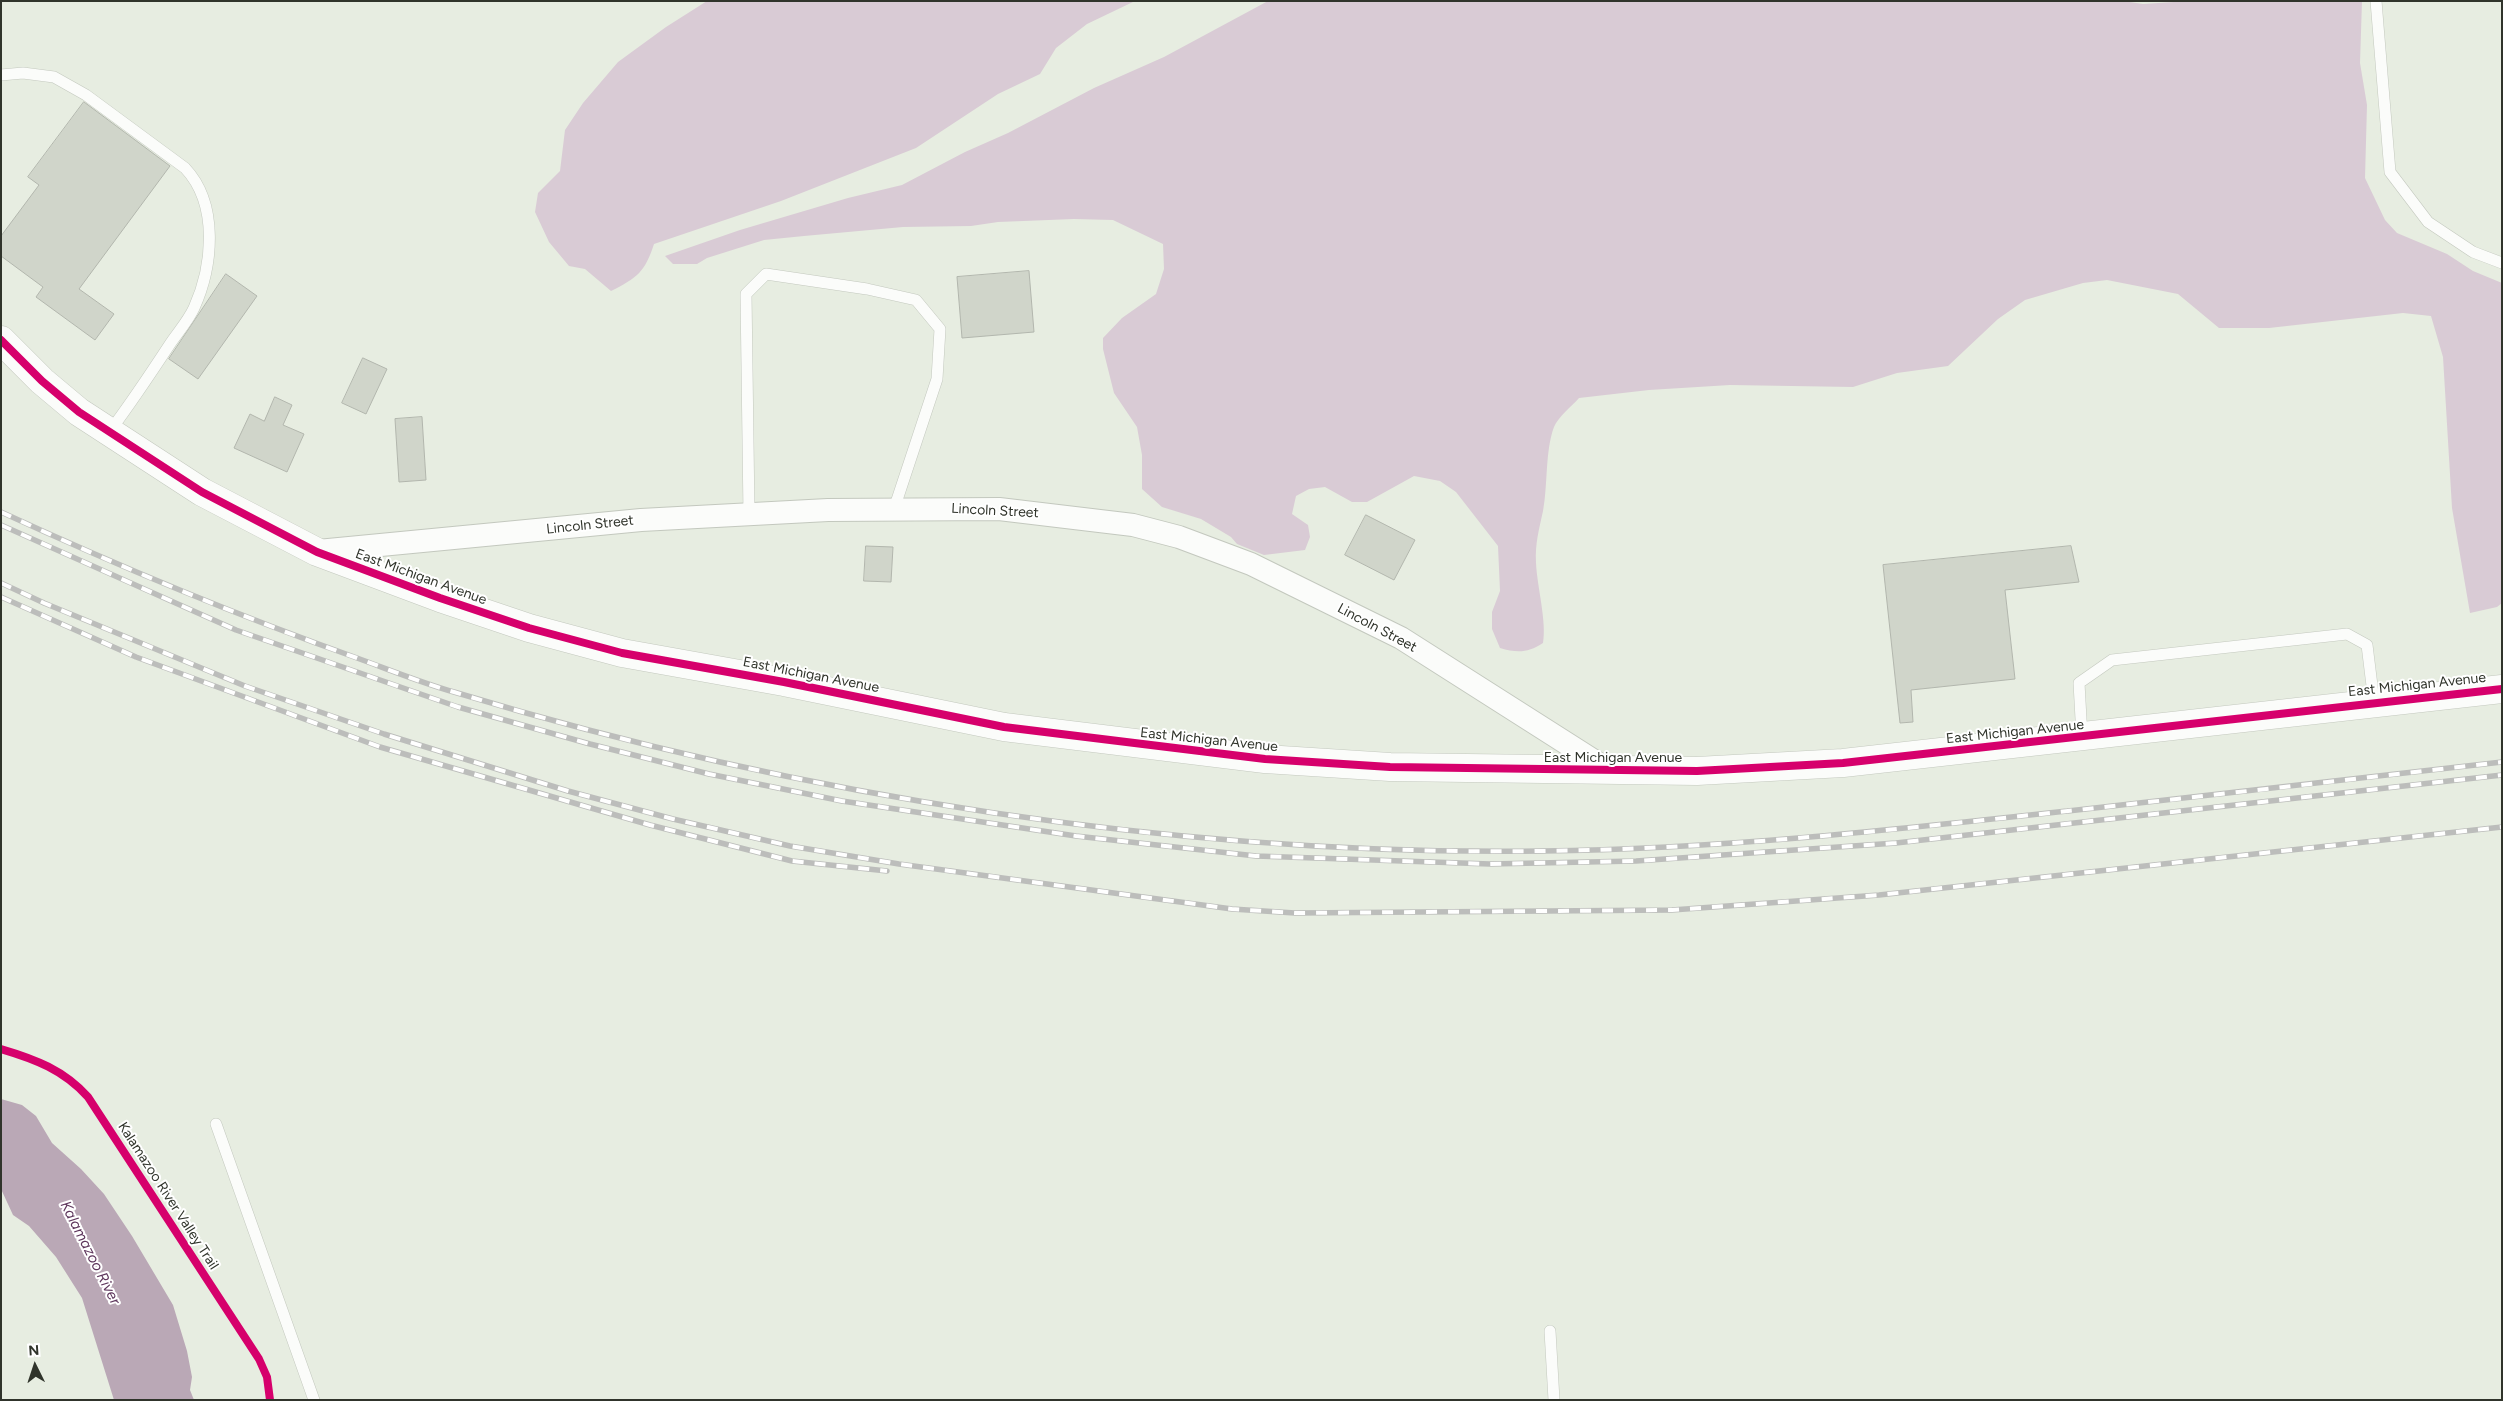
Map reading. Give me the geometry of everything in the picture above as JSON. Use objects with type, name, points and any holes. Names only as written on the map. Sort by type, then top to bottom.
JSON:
[{"type":"street","name":"East Michigan Avenue","points":[[1,340],[42,381],[80,412],[202,492],[317,552],[440,598],[529,628],[622,653],[784,682],[1004,727],[1265,759],[1390,767],[1611,772],[1697,771],[1843,763],[2502,689]]},
{"type":"street","name":"Lincoln Street","points":[[317,552],[641,520],[894,509],[999,509],[1057,514],[1133,525],[1179,537],[1251,564],[1401,638],[1611,772]]},
{"type":"lane","points":[[2376,1],[2390,172],[2428,222],[2473,252],[2502,263]]},
{"type":"lane","points":[[1,75],[23,73],[54,77],[86,94],[185,168],[193,176],[207,208],[210,236],[207,263],[194,309],[110,432]]},
{"type":"lane","points":[[749,514],[746,294],[766,274],[867,288],[916,300],[940,329],[937,378],[894,509]]},
{"type":"lane","points":[[2082,737],[2079,683],[2112,660],[2346,634],[2367,645],[2374,702]]},
{"type":"lane","points":[[216,1124],[314,1400]]},
{"type":"lane","points":[[1550,1331],[1554,1400]]},
{"type":"shaded area","points":[[707,1],[1135,1],[1087,24],[1056,48],[1040,74],[998,94],[916,148],[781,201],[654,244],[651,254],[639,273],[634,278],[611,291],[585,269],[569,266],[549,242],[535,212],[538,193],[560,171],[565,130],[583,103],[618,62],[666,27]]},
{"type":"shaded area","points":[[1268,1],[2123,1],[2143,4],[2189,1],[2362,1],[2360,63],[2367,105],[2365,178],[2385,220],[2397,233],[2447,254],[2473,271],[2502,283],[2502,603],[2497,607],[2470,613],[2452,508],[2443,357],[2431,316],[2403,313],[2269,328],[2219,328],[2178,294],[2107,280],[2083,283],[2025,300],[1998,319],[1948,366],[1897,373],[1853,387],[1730,385],[1649,390],[1579,398],[1556,423],[1549,447],[1545,501],[1536,556],[1544,625],[1543,643],[1532,649],[1512,651],[1500,648],[1492,629],[1492,612],[1500,591],[1498,546],[1456,492],[1440,481],[1414,476],[1367,502],[1352,502],[1325,487],[1309,489],[1296,496],[1292,514],[1308,525],[1310,537],[1305,550],[1264,555],[1237,544],[1231,537],[1201,519],[1162,507],[1142,489],[1142,455],[1137,427],[1114,393],[1103,349],[1103,338],[1122,318],[1156,294],[1164,269],[1163,244],[1113,220],[1074,219],[998,222],[971,226],[903,227],[764,240],[707,258],[697,264],[673,264],[665,256],[740,230],[848,198],[902,185],[1094,88],[1164,57]]},
{"type":"water","name":"Kalamazoo River","points":[[1,1099],[22,1105],[36,1116],[52,1143],[81,1169],[104,1194],[132,1236],[173,1305],[187,1351],[192,1377],[190,1390],[194,1400],[114,1400],[82,1298],[56,1257],[29,1226],[13,1215],[1,1189]]},
{"type":"building","points":[[84,102],[170,166],[79,289],[114,314],[95,340],[36,297],[43,287],[1,256],[1,236],[39,185],[28,177]]},
{"type":"building","points":[[1029,271],[1034,332],[962,338],[957,277]]},
{"type":"building","points":[[226,274],[257,296],[198,379],[169,359]]},
{"type":"building","points":[[363,358],[387,369],[366,414],[342,403]]},
{"type":"building","points":[[275,397],[292,405],[283,425],[304,434],[287,472],[234,448],[250,414],[264,421]]},
{"type":"building","points":[[422,417],[426,480],[399,482],[395,419]]},
{"type":"building","points":[[1366,515],[1415,540],[1394,580],[1345,555]]},
{"type":"building","points":[[866,546],[893,547],[891,582],[864,581]]},
{"type":"building","points":[[2071,546],[2079,582],[2005,590],[2015,679],[1911,690],[1913,722],[1900,723],[1883,565]]},
{"type":"railway","points":[[1,512],[89,552],[312,642],[442,688],[586,729],[720,762],[856,790],[993,813],[1131,831],[1269,843],[1407,850],[1543,851],[1675,847],[1937,825],[2502,762]]},
{"type":"railway","points":[[1,525],[236,630],[458,707],[590,744],[709,774],[842,801],[1076,836],[1256,856],[1490,864],[1636,861],[1896,843],[2502,775]]},
{"type":"railway","points":[[1,583],[44,603],[245,686],[384,734],[568,791],[673,819],[790,846],[899,864],[1232,909],[1295,913],[1672,910],[1879,895],[2502,827]]},
{"type":"railway","points":[[1,597],[136,657],[380,747],[650,825],[792,861],[887,871]]},
{"type":"cycle path","points":[[1,340],[42,381],[79,412],[202,492],[317,552],[440,598],[529,628],[622,653],[784,682],[1004,727],[1265,759],[1390,767],[1697,771],[1843,763],[2502,689]]},
{"type":"cycle path","name":"Kalamazoo River Valley Trail","points":[[1,1049],[37,1061],[59,1073],[88,1097],[259,1359],[267,1377],[270,1400]]}]
